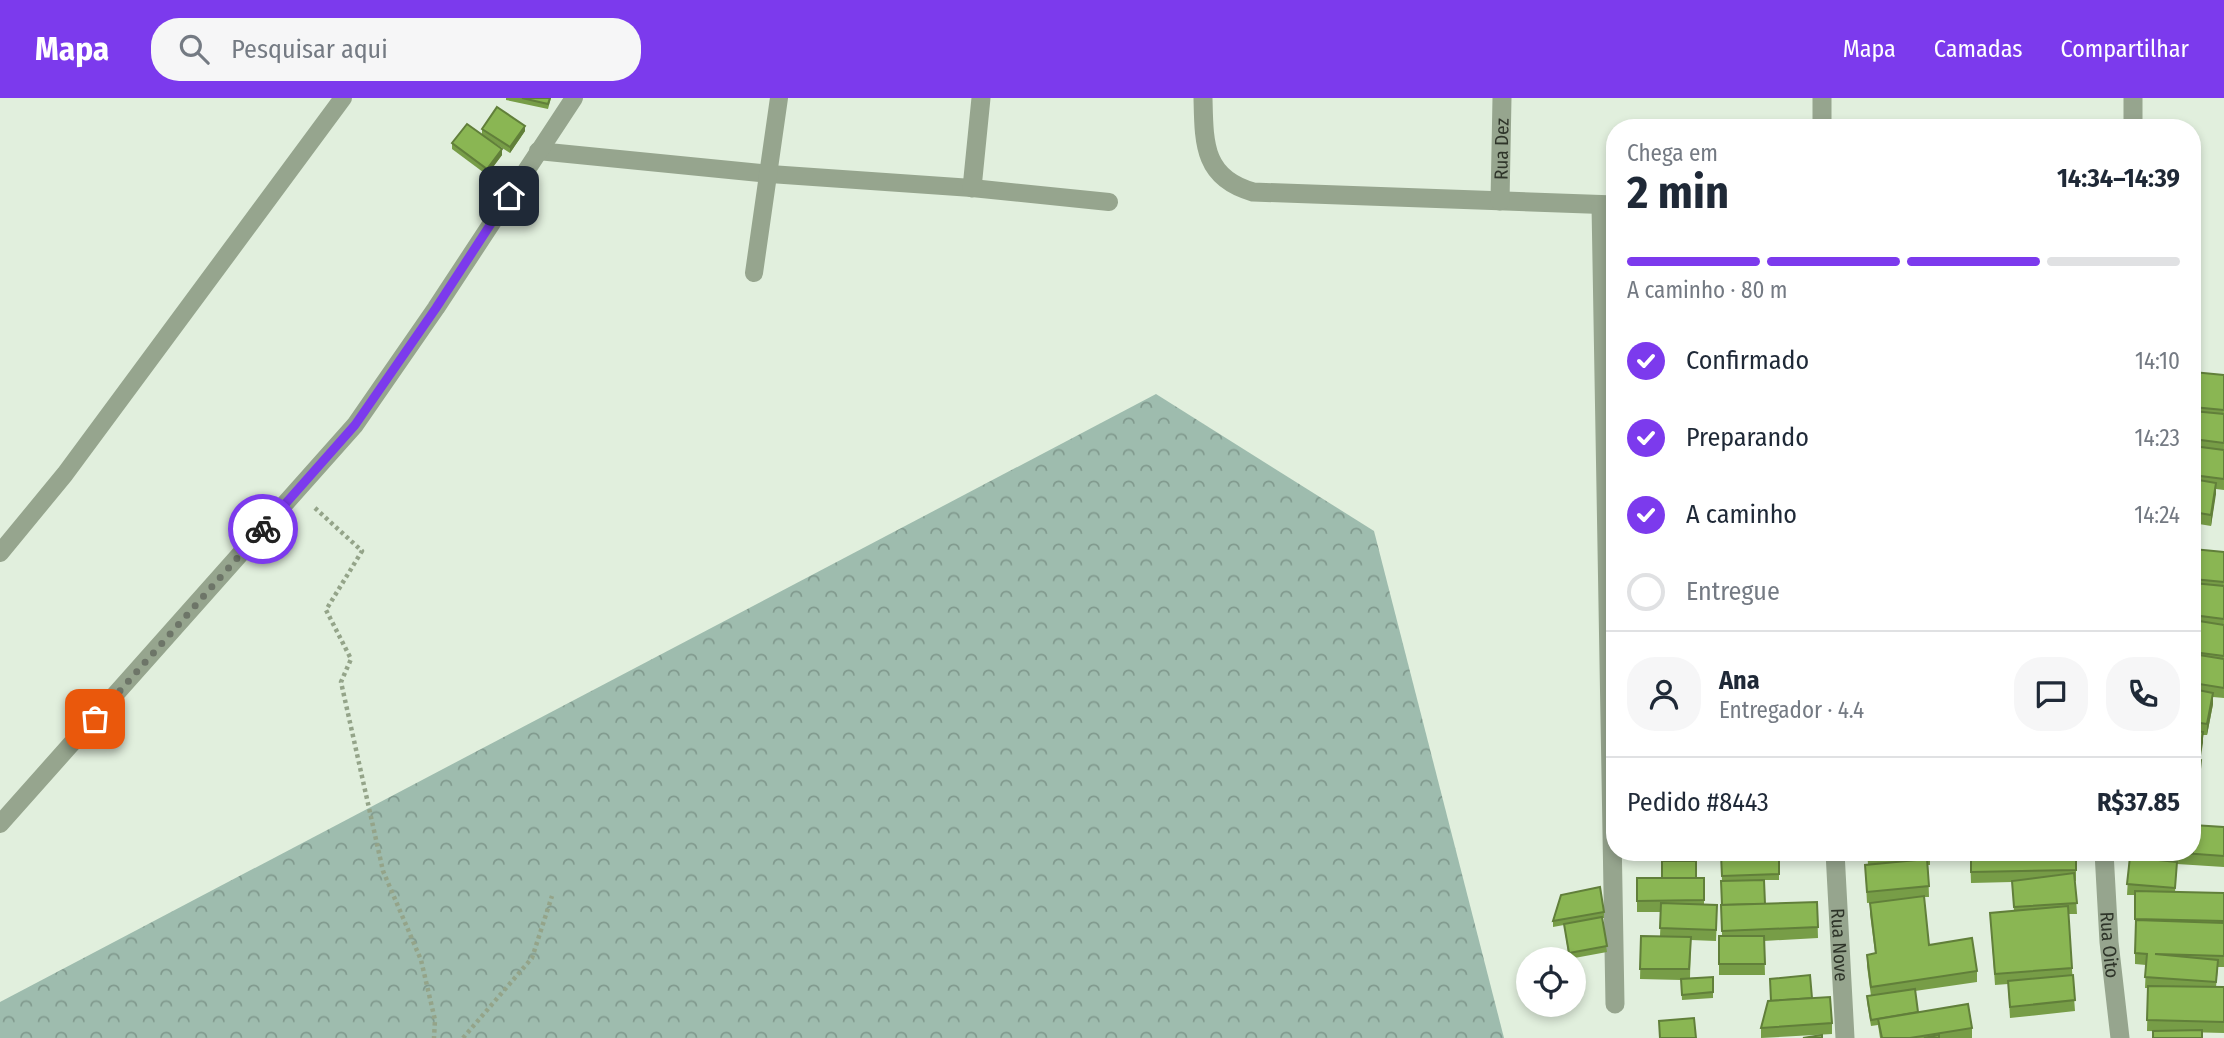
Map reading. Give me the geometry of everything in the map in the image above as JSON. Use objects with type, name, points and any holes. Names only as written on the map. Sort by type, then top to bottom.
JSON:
[{"type":"street","points":[[972,188],[981,98]]},
{"type":"street","points":[[1203,98],[1207,150],[1218,173],[1238,188],[1273,194],[1606,205]]},
{"type":"street","name":"Rua Dez","points":[[1500,201],[1502,98]]},
{"type":"street","points":[[1822,98],[1822,119]]},
{"type":"street","points":[[2133,98],[2133,119]]},
{"type":"street","points":[[1614,861],[1615,1004]]},
{"type":"street","name":"Rua Nove","points":[[1835,861],[1845,1038]]},
{"type":"street","name":"Rua Oito","points":[[2104,861],[2109,942],[2120,1038]]},
{"type":"lane","points":[[0,551],[65,474],[343,98]]},
{"type":"lane","points":[[0,824],[355,425],[436,308],[574,98]]},
{"type":"lane","points":[[754,273],[779,98]]},
{"type":"lane","points":[[538,151],[770,174],[972,188],[1109,202]]},
{"type":"path","points":[[296,491],[362,551],[326,610],[351,659],[341,682],[383,871],[421,960],[435,1020],[434,1038]]},
{"type":"path","points":[[463,1038],[532,958],[552,896]]},
{"type":"green space","points":[[1156,394],[1374,531],[1504,1038],[0,1038],[0,1002]]},
{"type":"building","points":[[522,98],[550,98],[548,104]]},
{"type":"building","points":[[497,107],[525,126],[510,147],[482,129]]},
{"type":"building","points":[[467,124],[502,149],[487,169],[452,143]]},
{"type":"building","points":[[2201,373],[2224,375],[2224,410],[2201,408]]},
{"type":"building","points":[[2201,412],[2224,414],[2224,443],[2201,440]]},
{"type":"building","points":[[2201,447],[2224,450],[2224,479],[2201,476]]},
{"type":"building","points":[[2201,480],[2216,483],[2211,515],[2201,513]]},
{"type":"building","points":[[2201,550],[2224,552],[2224,582],[2201,580]]},
{"type":"building","points":[[2201,584],[2224,586],[2224,619],[2201,616]]},
{"type":"building","points":[[2201,621],[2224,625],[2224,656],[2201,653]]},
{"type":"building","points":[[2201,655],[2224,659],[2224,688],[2201,684]]},
{"type":"building","points":[[2201,691],[2213,693],[2207,724],[2201,723]]},
{"type":"building","points":[[2201,826],[2224,827],[2224,856],[2201,854]]},
{"type":"building","points":[[1662,861],[1696,861],[1696,878],[1662,878]]},
{"type":"building","points":[[1721,861],[1779,861],[1779,874],[1722,876]]},
{"type":"building","points":[[1927,861],[1929,886],[1867,892],[1865,865]]},
{"type":"building","points":[[1971,861],[2076,861],[2076,870],[1971,872]]},
{"type":"building","points":[[2130,861],[2177,862],[2175,888],[2127,884]]},
{"type":"building","points":[[2074,873],[2077,903],[2014,907],[2012,881]]},
{"type":"building","points":[[1637,878],[1704,878],[1704,900],[1637,901]]},
{"type":"building","points":[[1764,880],[1765,904],[1722,905],[1721,881]]},
{"type":"building","points":[[1600,887],[1604,912],[1553,921],[1561,895]]},
{"type":"building","points":[[2135,891],[2224,893],[2224,921],[2135,919]]},
{"type":"building","points":[[1924,896],[1929,945],[1972,938],[1977,971],[1871,987],[1867,955],[1876,953],[1870,903]]},
{"type":"building","points":[[1817,902],[1818,927],[1722,931],[1721,905]]},
{"type":"building","points":[[1661,903],[1717,905],[1716,930],[1660,928]]},
{"type":"building","points":[[2068,906],[2072,968],[1995,974],[1990,913]]},
{"type":"building","points":[[1602,917],[1607,946],[1586,950],[1586,947],[1568,947],[1564,924]]},
{"type":"building","points":[[2136,920],[2224,923],[2224,956],[2155,954],[2218,960],[2216,982],[2145,977],[2147,954],[2135,953]]},
{"type":"building","points":[[1641,936],[1691,937],[1689,969],[1640,969]]},
{"type":"building","points":[[1719,936],[1764,936],[1765,964],[1719,964]]},
{"type":"building","points":[[1810,975],[1812,998],[1771,1001],[1770,979]]},
{"type":"building","points":[[2073,975],[2075,1000],[2010,1007],[2008,981]]},
{"type":"building","points":[[1713,977],[1713,992],[1682,995],[1681,979]]},
{"type":"building","points":[[2148,986],[2224,987],[2224,1022],[2147,1020]]},
{"type":"building","points":[[1915,989],[1918,1012],[1871,1020],[1867,996]]},
{"type":"building","points":[[1830,997],[1832,1023],[1761,1028],[1768,1001]]},
{"type":"building","points":[[1968,1004],[1972,1028],[1910,1038],[1882,1038],[1878,1019]]},
{"type":"building","points":[[1694,1018],[1696,1038],[1660,1038],[1659,1021]]},
{"type":"building","points":[[2202,1030],[2202,1038],[2153,1038],[2153,1031]]},
{"type":"way so far","points":[[95,719],[263,529]]},
{"type":"route","points":[[263,529],[355,425],[509,196]]}]
